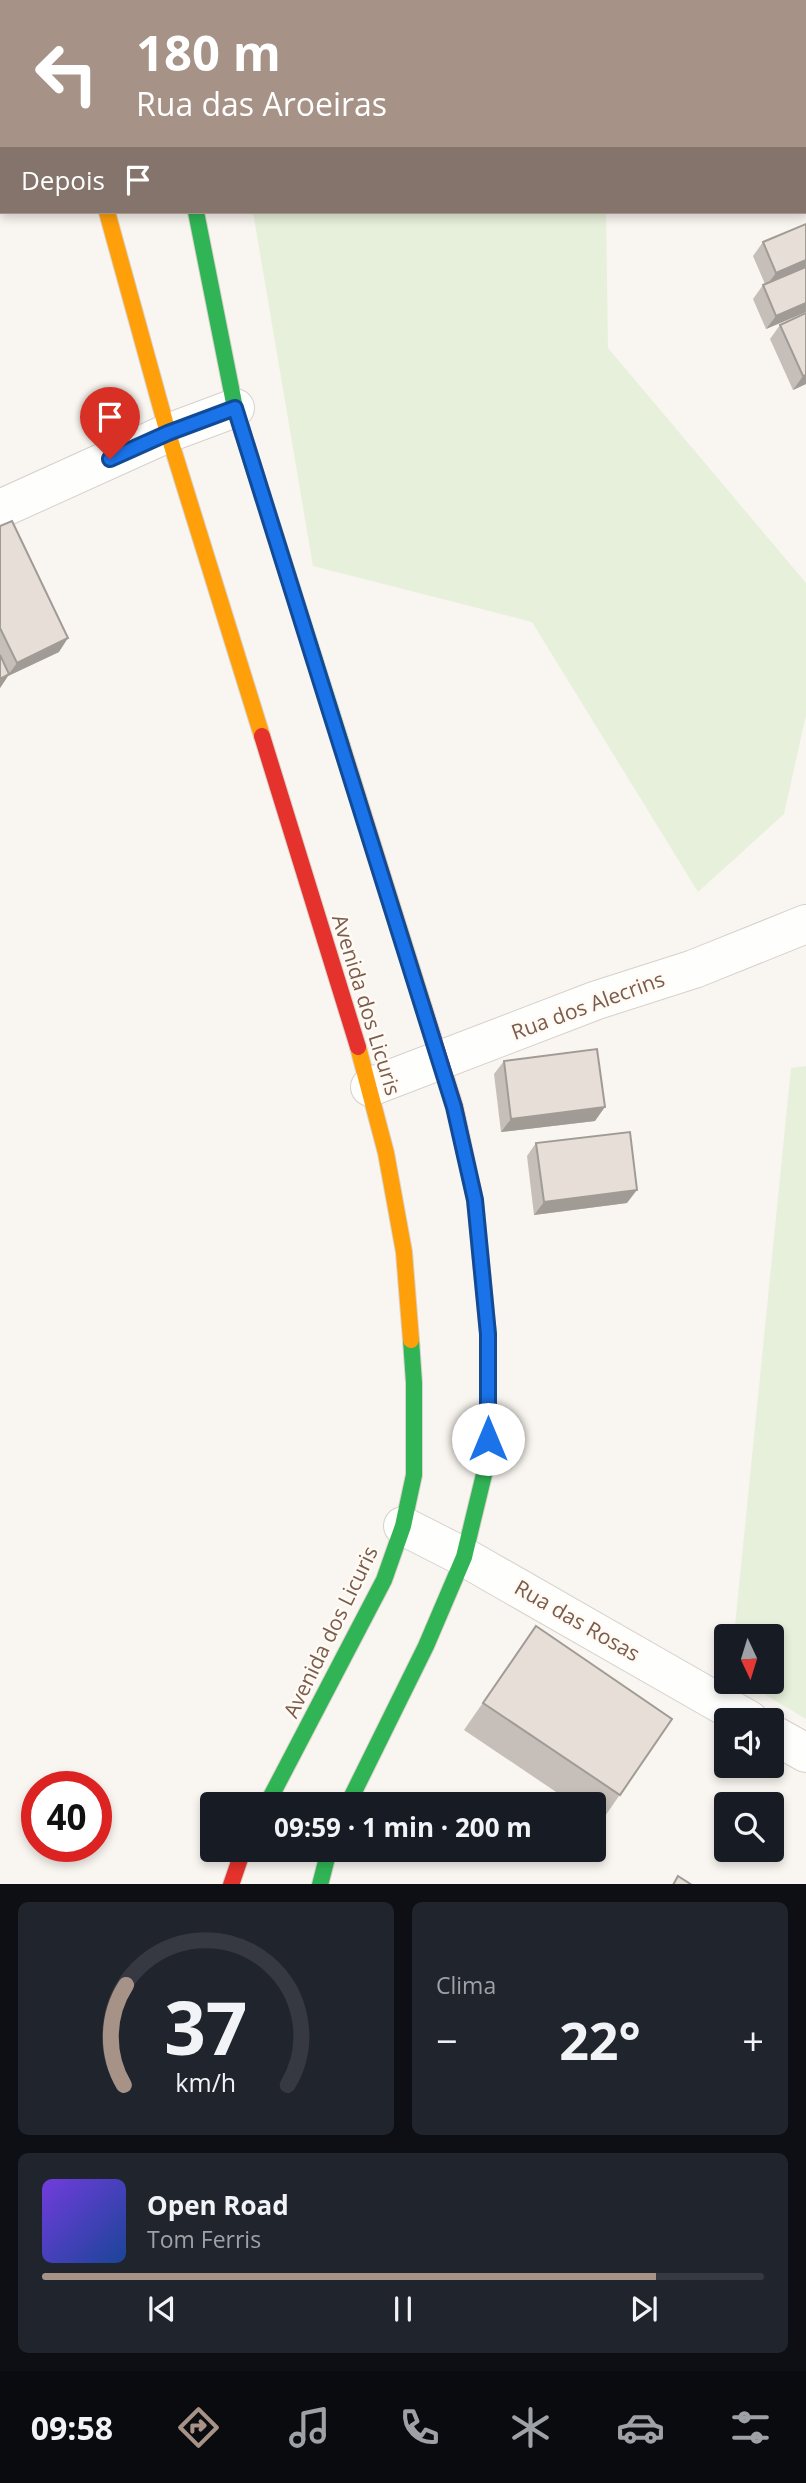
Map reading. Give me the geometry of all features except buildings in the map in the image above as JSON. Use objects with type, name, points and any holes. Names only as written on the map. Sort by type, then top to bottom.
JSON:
[{"type":"street","name":"Avenida dos Licuris","points":[[108,214],[168,433],[370,1087],[386,1153],[405,1265],[414,1383],[414,1475],[403,1526],[384,1580],[273,1792]]},
{"type":"street","points":[[197,214],[235,408],[441,1062],[475,1200],[488,1334],[488,1465],[464,1557],[426,1647],[354,1792]]},
{"type":"street","points":[[0,509],[168,433],[235,408]]},
{"type":"street","name":"Rua dos Alecrins","points":[[370,1087],[597,1000],[694,969],[806,924]]},
{"type":"street","name":"Rua das Rosas","points":[[403,1526],[464,1557],[728,1708]]},
{"type":"street","points":[[784,1741],[806,1753]]},
{"type":"street","points":[[231,1884],[239,1862]]},
{"type":"street","points":[[320,1884],[326,1862]]},
{"type":"green space","points":[[253,214],[606,214],[608,348],[806,583],[806,715],[784,814],[698,892],[532,622],[313,566]]},
{"type":"green space","points":[[806,1066],[806,1719],[764,1694],[784,1694],[784,1624],[735,1624],[791,1068]]},
{"type":"traffic: fast","points":[[196,214],[235,408],[342,746]]},
{"type":"traffic: fast","points":[[273,1792],[384,1580],[403,1526],[414,1475],[411,1340]]},
{"type":"traffic: fast","points":[[354,1792],[426,1646],[464,1557],[488,1458]]},
{"type":"traffic: fast","points":[[320,1884],[326,1862]]},
{"type":"traffic: slow","points":[[108,214],[168,433],[262,736]]},
{"type":"traffic: slow","points":[[342,746],[424,1008]]},
{"type":"traffic: slow","points":[[358,1047],[386,1153],[404,1252],[411,1340]]},
{"type":"traffic: jam","points":[[262,736],[358,1047]]},
{"type":"traffic: jam","points":[[424,1008],[455,1107],[475,1200],[488,1334],[488,1458]]},
{"type":"traffic: jam","points":[[231,1884],[239,1862]]},
{"type":"route","points":[[110,459],[168,433],[235,408],[454,1107],[475,1200],[488,1334],[488,1439]]}]
